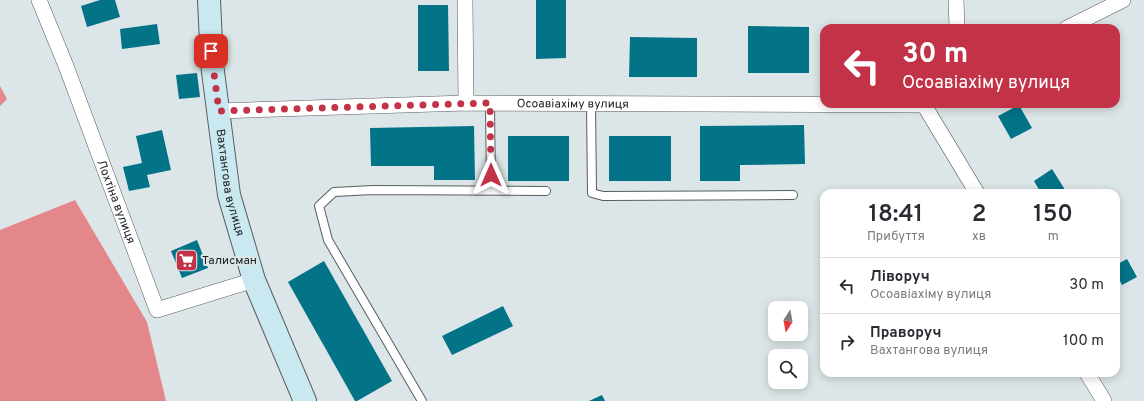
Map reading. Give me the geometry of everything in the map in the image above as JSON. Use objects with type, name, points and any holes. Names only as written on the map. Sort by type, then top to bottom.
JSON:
[{"type":"main road","name":"Вахтангова вулиця","points":[[209,0],[212,64],[229,195],[254,280],[305,401]]},
{"type":"street","name":"Лохтіна вулиця","points":[[39,0],[66,66],[157,310],[254,280]]},
{"type":"street","points":[[465,0],[466,103]]},
{"type":"street","points":[[956,0],[957,24]]},
{"type":"street","points":[[1076,24],[1123,0]]},
{"type":"street","name":"Осоавіахіму вулиця","points":[[219,111],[466,103],[820,105]]},
{"type":"street","points":[[927,108],[975,189]]},
{"type":"street","points":[[1089,377],[1104,401]]},
{"type":"lane","points":[[490,103],[491,190]]},
{"type":"lane","points":[[591,104],[592,193],[603,196],[793,195]]},
{"type":"lane","points":[[422,401],[328,240],[319,206],[334,192],[373,190],[546,191]]},
{"type":"shaded area","points":[[0,86],[7,99],[0,106]]},
{"type":"shaded area","points":[[75,200],[147,322],[166,401],[0,401],[0,230]]},
{"type":"building","points":[[100,0],[115,0],[120,17],[87,27],[81,6]]},
{"type":"building","points":[[536,0],[566,0],[566,58],[536,59]]},
{"type":"building","points":[[418,5],[448,5],[449,71],[418,71]]},
{"type":"building","points":[[157,24],[160,44],[122,49],[120,29]]},
{"type":"building","points":[[748,26],[809,27],[809,73],[748,73]]},
{"type":"building","points":[[630,37],[697,38],[697,77],[629,77]]},
{"type":"building","points":[[197,73],[200,97],[179,99],[176,75]]},
{"type":"building","points":[[1013,108],[1021,108],[1032,128],[1011,139],[998,116]]},
{"type":"building","points":[[804,125],[805,164],[740,165],[740,181],[700,181],[700,126]]},
{"type":"building","points":[[474,126],[475,180],[434,180],[434,166],[371,166],[370,128]]},
{"type":"building","points":[[162,130],[171,170],[147,175],[150,187],[129,191],[123,167],[142,163],[136,136]]},
{"type":"building","points":[[508,136],[569,136],[569,181],[508,181]]},
{"type":"building","points":[[609,136],[671,136],[671,181],[609,181]]},
{"type":"building","points":[[1052,169],[1064,189],[1039,189],[1034,181]]},
{"type":"building","points":[[197,240],[208,268],[182,278],[171,251]]},
{"type":"building","points":[[1127,259],[1137,277],[1122,285],[1120,281],[1120,263]]},
{"type":"building","points":[[324,261],[392,381],[357,401],[355,401],[288,282]]},
{"type":"building","points":[[503,306],[513,326],[452,355],[442,336]]},
{"type":"building","points":[[602,395],[605,401],[589,401]]},
{"type":"place","name":"Талисман","points":[[186,260]]},
{"type":"route","points":[[211,51],[219,111],[490,103],[491,175]]}]
